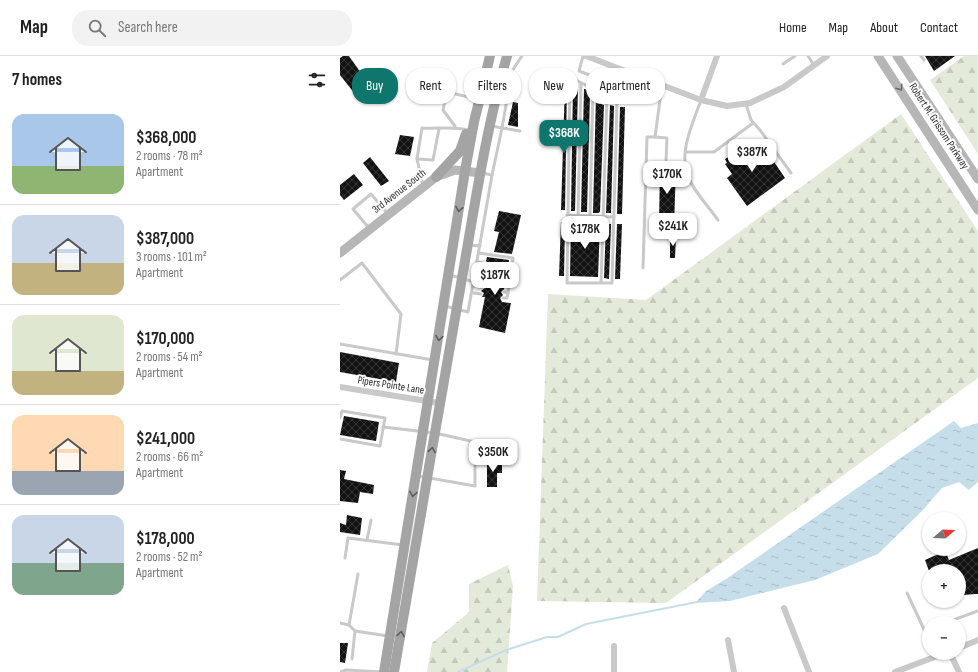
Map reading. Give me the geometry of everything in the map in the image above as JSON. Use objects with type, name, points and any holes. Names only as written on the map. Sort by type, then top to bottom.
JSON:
[{"type":"main road","points":[[487,68],[490,56]]},
{"type":"main road","points":[[394,672],[439,403],[481,173],[490,126],[507,56]]},
{"type":"main road","name":"Robert M. Grissom Parkway","points":[[878,56],[978,210]]},
{"type":"main road","name":"Robert M. Grissom Parkway","points":[[897,56],[978,179]]},
{"type":"main road","points":[[436,177],[460,151],[471,126],[478,104]]},
{"type":"main road","points":[[384,672],[449,275],[471,126]]},
{"type":"main road","name":"3rd Avenue South","points":[[340,253],[436,177],[455,170],[481,173]]},
{"type":"street","points":[[584,56],[615,67]]},
{"type":"street","points":[[701,100],[717,56]]},
{"type":"street","points":[[665,87],[701,100],[727,106],[746,104],[784,87],[827,56]]},
{"type":"street","name":"Pipers Pointe Lane","points":[[340,387],[439,403]]},
{"type":"street","points":[[784,608],[809,672]]},
{"type":"street","points":[[728,640],[734,672]]},
{"type":"street","points":[[966,645],[978,640]]},
{"type":"street","points":[[614,646],[614,672]]},
{"type":"street","points":[[895,672],[923,660]]},
{"type":"street","points":[[953,660],[959,672]]},
{"type":"lane","points":[[444,306],[468,312],[473,293],[492,175],[512,71],[522,56]]},
{"type":"lane","points":[[584,56],[579,71],[586,74]]},
{"type":"lane","points":[[783,64],[795,56]]},
{"type":"lane","points":[[808,56],[814,65]]},
{"type":"lane","points":[[921,56],[924,60]]},
{"type":"lane","points":[[586,86],[570,77],[566,283],[612,283],[617,104]]},
{"type":"lane","points":[[578,216],[581,83]]},
{"type":"lane","points":[[701,100],[687,140],[686,152],[689,179],[718,220]]},
{"type":"lane","points":[[444,104],[443,110],[455,126]]},
{"type":"lane","points":[[590,216],[593,104]]},
{"type":"lane","points":[[601,283],[607,104]]},
{"type":"lane","points":[[656,137],[660,104]]},
{"type":"lane","points":[[746,104],[753,123],[760,130],[791,173]]},
{"type":"lane","points":[[686,152],[714,152],[753,123]]},
{"type":"lane","points":[[423,188],[417,159],[422,128],[439,129],[455,126],[471,126]]},
{"type":"lane","points":[[490,126],[520,131]]},
{"type":"lane","points":[[417,159],[433,160],[439,129]]},
{"type":"lane","points":[[643,268],[646,137],[667,138],[666,160]]},
{"type":"lane","points":[[481,173],[492,175]]},
{"type":"lane","points":[[370,229],[353,209],[371,194],[389,214]]},
{"type":"lane","points":[[567,215],[614,217]]},
{"type":"lane","points":[[468,245],[480,246]]},
{"type":"lane","points":[[479,253],[513,258],[509,269],[506,292],[507,298],[502,298]]},
{"type":"lane","points":[[478,262],[486,264]]},
{"type":"lane","points":[[340,280],[362,263],[401,314],[396,354]]},
{"type":"lane","points":[[449,275],[462,278],[482,288]]},
{"type":"lane","points":[[473,293],[480,294]]},
{"type":"lane","points":[[340,344],[435,360]]},
{"type":"lane","points":[[340,418],[342,411],[385,418],[380,446],[340,439]]},
{"type":"lane","points":[[383,428],[435,433],[475,442],[475,486],[416,475]]},
{"type":"lane","points":[[367,540],[371,520]]},
{"type":"lane","points":[[345,558],[348,538],[405,546]]},
{"type":"lane","points":[[349,625],[358,574]]},
{"type":"lane","points":[[906,593],[922,621]]},
{"type":"lane","points":[[964,616],[978,611]]},
{"type":"lane","points":[[340,623],[349,625],[355,631],[390,636]]},
{"type":"lane","points":[[352,659],[355,631]]},
{"type":"lane","points":[[340,672],[384,672]]},
{"type":"green space","points":[[964,56],[978,56],[978,154],[930,80]]},
{"type":"green space","points":[[901,114],[978,231],[978,378],[666,603],[537,601],[548,294],[646,300]]},
{"type":"green space","points":[[508,565],[513,586],[507,672],[427,672],[432,643],[469,612],[469,584]]},
{"type":"water","points":[[954,421],[961,428],[978,423],[978,482],[969,490],[959,482],[942,488],[923,510],[878,554],[815,580],[730,601],[695,603],[706,591],[726,579]]},
{"type":"building","points":[[343,56],[349,56],[357,68],[352,68],[352,90],[340,75],[340,58]]},
{"type":"building","points":[[925,56],[955,56],[934,71]]},
{"type":"building","points":[[584,89],[586,89],[586,104],[590,104],[587,212],[581,212]]},
{"type":"building","points":[[513,104],[518,104],[518,127],[508,125]]},
{"type":"building","points":[[564,104],[567,104],[565,210],[561,210]]},
{"type":"building","points":[[573,104],[578,104],[575,211],[571,211]]},
{"type":"building","points":[[596,104],[601,104],[604,105],[600,212],[593,213]]},
{"type":"building","points":[[610,105],[614,106],[611,213],[606,213]]},
{"type":"building","points":[[620,107],[625,107],[622,214],[617,214]]},
{"type":"building","points":[[400,135],[414,137],[410,156],[395,154]]},
{"type":"building","points":[[748,143],[750,146],[752,144],[760,154],[766,150],[785,178],[747,206],[727,178],[732,174],[725,164],[727,163],[725,159],[733,154],[735,149],[740,149]]},
{"type":"building","points":[[370,157],[389,181],[381,186],[363,163]]},
{"type":"building","points":[[660,165],[676,166],[674,226],[659,226]]},
{"type":"building","points":[[354,174],[363,185],[344,200],[340,195],[340,185]]},
{"type":"building","points":[[499,211],[521,215],[512,254],[494,252],[499,232],[494,231]]},
{"type":"building","points":[[561,222],[565,222],[564,276],[559,276]]},
{"type":"building","points":[[571,222],[600,224],[598,277],[570,276]]},
{"type":"building","points":[[606,224],[611,224],[609,279],[604,278]]},
{"type":"building","points":[[617,224],[622,224],[620,279],[615,279]]},
{"type":"building","points":[[670,236],[676,236],[675,258],[670,258]]},
{"type":"building","points":[[487,257],[509,260],[504,289],[501,292],[503,295],[500,298],[502,302],[511,303],[505,333],[479,327],[485,297],[482,297],[484,293],[481,291],[485,288],[482,284],[485,267],[489,264],[486,261]]},
{"type":"building","points":[[340,352],[399,363],[396,382],[340,372]]},
{"type":"building","points":[[344,416],[379,422],[376,441],[340,435]]},
{"type":"building","points":[[487,462],[502,462],[502,473],[497,473],[497,487],[487,487]]},
{"type":"building","points":[[340,470],[346,471],[344,479],[374,485],[373,494],[360,492],[358,503],[340,501]]},
{"type":"building","points":[[347,515],[362,518],[360,535],[340,532],[340,523],[346,525]]},
{"type":"building","points":[[978,548],[978,594],[966,595],[966,564],[926,564],[925,560],[934,556],[947,556],[949,560],[959,556],[966,556],[966,553]]},
{"type":"building","points":[[340,643],[348,643],[345,663],[340,662]]},
{"type":"waterway","points":[[458,672],[506,650],[547,637],[558,637],[586,624],[697,602]]}]
